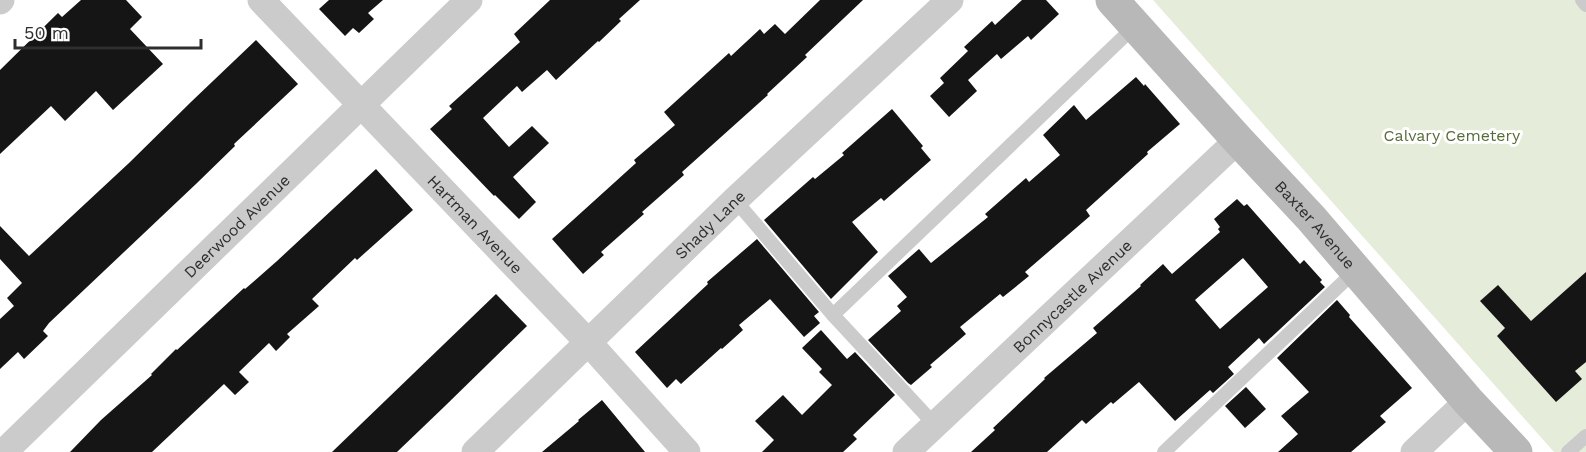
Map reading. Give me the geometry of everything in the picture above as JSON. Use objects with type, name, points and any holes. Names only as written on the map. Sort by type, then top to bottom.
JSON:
[{"type":"main road","name":"Baxter Avenue","points":[[1112,0],[1303,210],[1468,401],[1516,452]]},
{"type":"street","name":"Hartman Avenue","points":[[261,0],[588,342],[687,452]]},
{"type":"street","name":"Deerwood Avenue","points":[[2,452],[8,449],[469,0]]},
{"type":"street","name":"Shady Lane","points":[[475,452],[735,200],[950,0]]},
{"type":"street","name":"Bonnycastle Avenue","points":[[906,452],[1238,140]]},
{"type":"street","points":[[1414,452],[1468,401]]},
{"type":"lane","points":[[1582,0],[1586,5]]},
{"type":"lane","points":[[833,315],[1135,26]]},
{"type":"lane","points":[[735,200],[833,315],[935,425]]},
{"type":"lane","points":[[1164,452],[1356,270]]},
{"type":"lane","points":[[1568,452],[1586,436]]},
{"type":"green space","name":"Calvary Cemetery","points":[[1153,0],[1586,0],[1586,452],[1554,452]]},
{"type":"building","points":[[81,0],[126,0],[142,17],[130,29],[163,64],[113,110],[96,91],[65,121],[51,106],[0,154],[0,70],[58,13],[62,17]]},
{"type":"building","points":[[329,0],[383,0],[368,13],[374,19],[359,33],[353,28],[345,36],[319,9]]},
{"type":"building","points":[[550,0],[640,0],[599,42],[556,80],[547,70],[522,92],[517,86],[483,118],[509,147],[532,126],[549,143],[513,177],[536,202],[519,219],[430,129],[452,109],[449,106],[520,42],[514,34]]},
{"type":"building","points":[[820,0],[863,0],[805,55],[807,57],[768,95],[682,172],[684,175],[601,252],[604,255],[583,274],[552,239],[636,163],[634,160],[675,125],[664,112],[729,53],[731,56],[760,29],[764,34],[775,24],[785,34]]},
{"type":"building","points":[[1022,0],[1046,0],[1059,14],[1031,40],[1028,36],[1001,59],[997,54],[968,80],[977,91],[949,117],[930,96],[944,83],[940,78],[968,51],[964,47],[992,21],[995,25]]},
{"type":"building","points":[[256,40],[298,84],[49,323],[43,331],[48,336],[24,359],[18,352],[0,369],[0,319],[14,306],[7,298],[22,283],[0,259],[0,226],[29,256]]},
{"type":"building","points":[[1136,77],[1180,124],[1086,210],[1090,216],[1025,272],[1029,276],[1003,297],[1000,294],[960,327],[966,334],[911,385],[908,383],[868,340],[901,311],[897,306],[907,297],[888,276],[919,249],[931,263],[988,217],[985,214],[1026,178],[1029,182],[1060,155],[1043,135],[1074,105],[1086,120]]},
{"type":"building","points":[[892,109],[923,146],[921,148],[931,160],[884,201],[881,198],[852,222],[878,252],[831,299],[764,220],[813,177],[815,179],[844,155],[842,153]]},
{"type":"building","points":[[376,169],[413,210],[357,260],[355,258],[312,299],[319,306],[287,334],[290,337],[276,351],[269,343],[239,372],[249,382],[235,395],[224,384],[152,452],[70,452],[101,420],[152,375],[176,349],[277,261]]},
{"type":"building","points":[[1237,199],[1244,206],[1247,204],[1300,264],[1304,260],[1322,280],[1320,282],[1325,287],[1264,344],[1259,338],[1228,367],[1234,374],[1213,393],[1210,390],[1175,421],[1139,382],[1086,424],[1082,420],[1047,452],[971,452],[1044,378],[1097,333],[1093,328],[1163,264],[1172,274],[1220,232],[1218,229],[1220,227],[1214,219]],"holes":[[[1243,258],[1268,287],[1220,329],[1195,300]]]},
{"type":"building","points":[[757,239],[819,312],[814,316],[820,323],[804,337],[770,299],[739,325],[743,330],[722,349],[681,384],[676,379],[667,388],[635,352],[708,284],[707,282]]},
{"type":"building","points":[[1586,272],[1586,362],[1575,371],[1582,379],[1556,402],[1497,336],[1505,328],[1480,301],[1498,285],[1531,321]]},
{"type":"building","points":[[496,294],[527,326],[445,406],[397,452],[332,452]]},
{"type":"building","points":[[1337,300],[1350,315],[1349,317],[1412,388],[1380,416],[1386,422],[1351,452],[1278,452],[1298,434],[1281,416],[1309,392],[1277,358]]},
{"type":"building","points":[[821,330],[847,359],[855,352],[895,395],[853,435],[857,439],[843,452],[762,452],[774,440],[755,421],[783,395],[802,415],[832,385],[819,372],[822,369],[802,348]]},
{"type":"building","points":[[1246,387],[1266,409],[1245,428],[1225,406]]},
{"type":"building","points":[[602,400],[645,452],[542,452],[579,421]]}]
